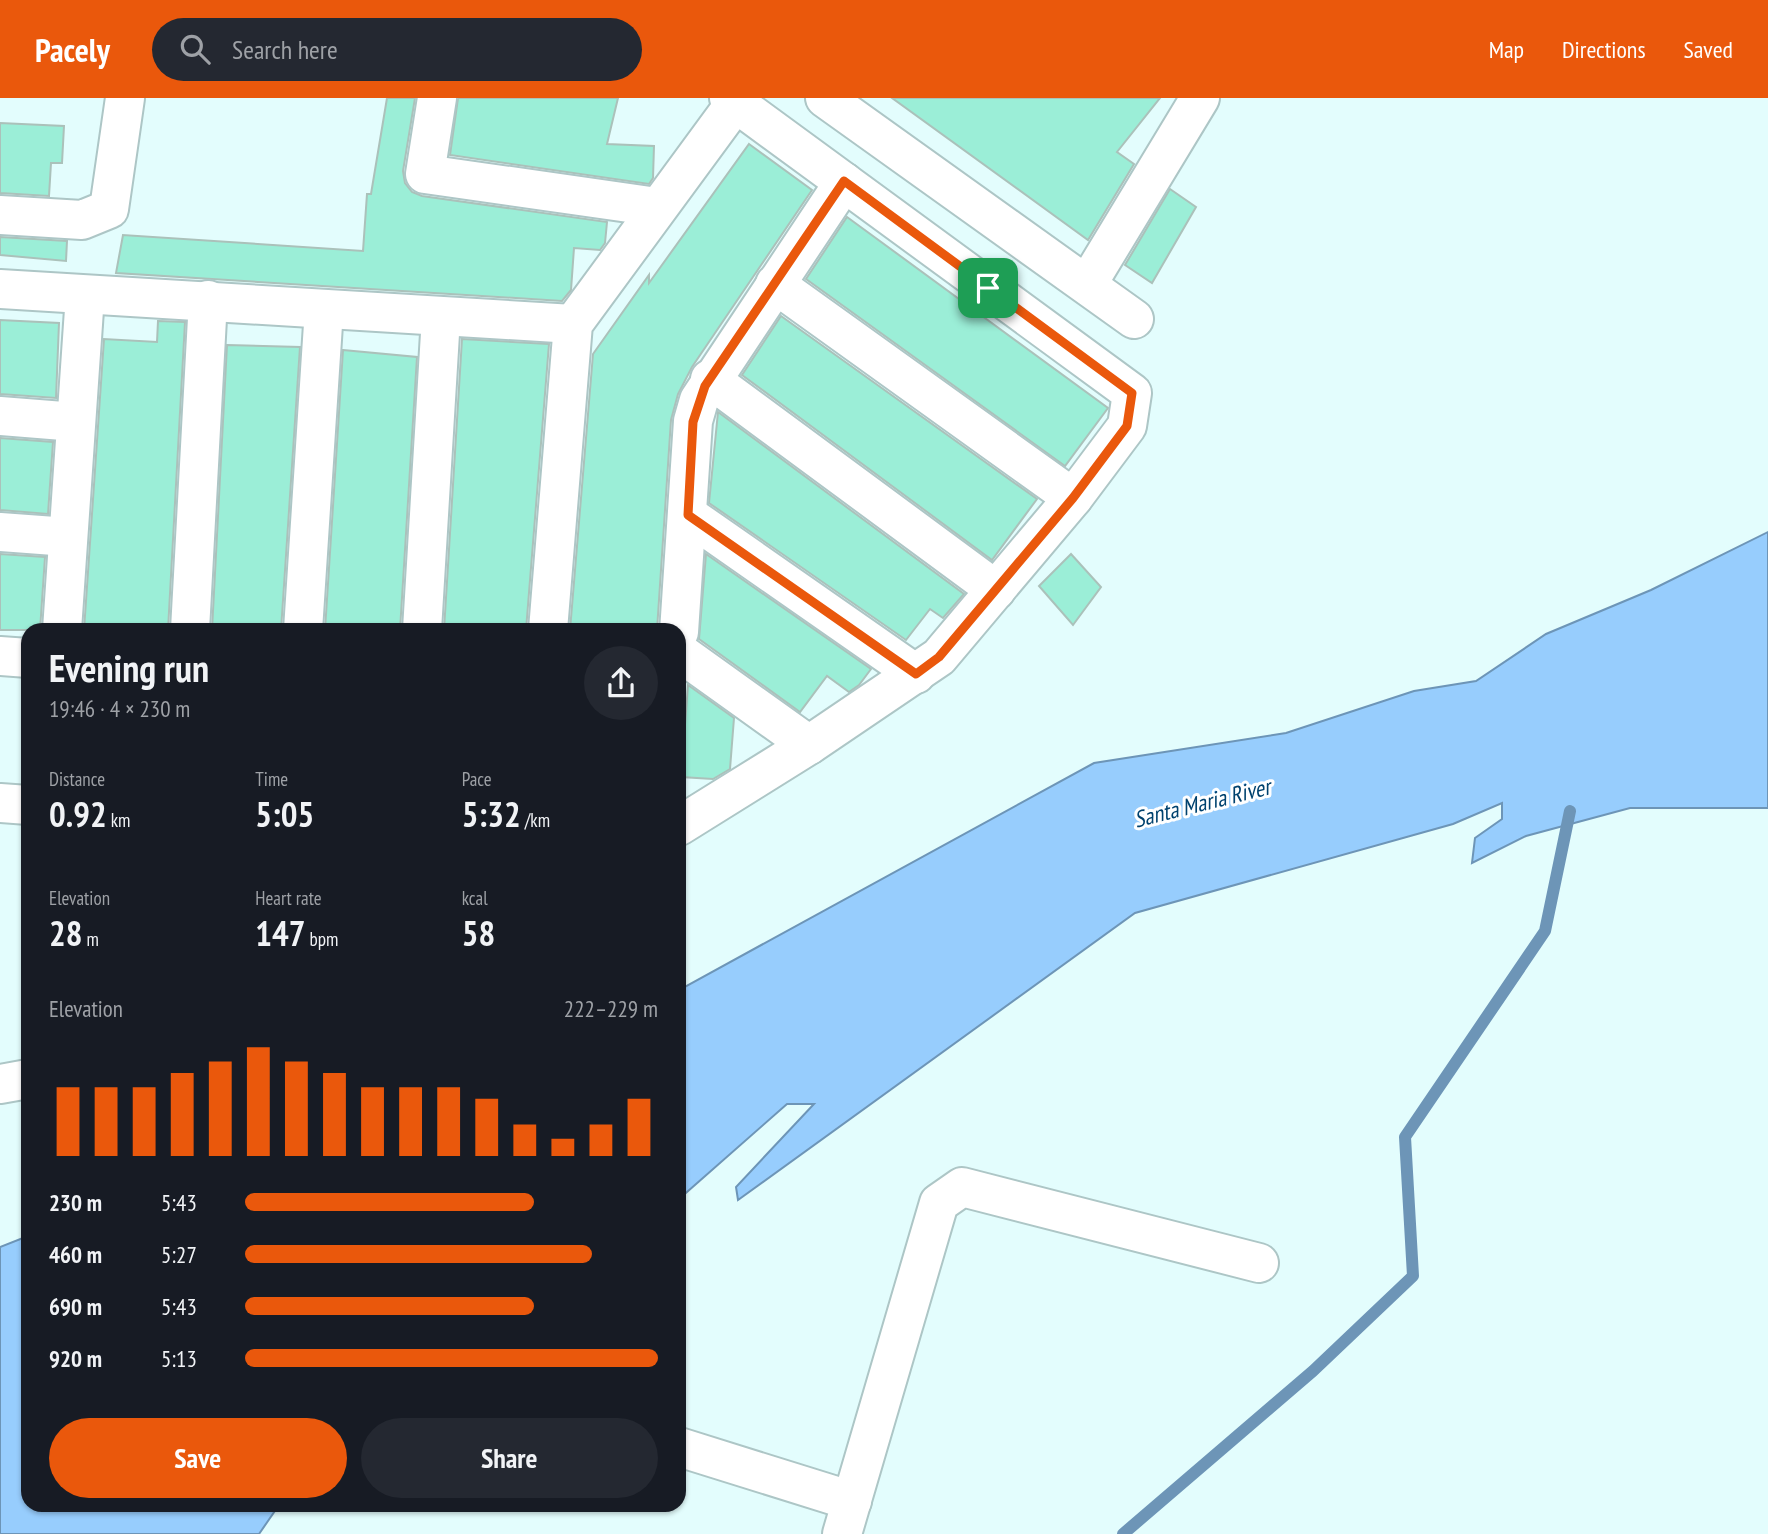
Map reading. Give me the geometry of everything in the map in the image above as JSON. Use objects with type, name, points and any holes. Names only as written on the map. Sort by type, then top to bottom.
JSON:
[{"type":"street","points":[[0,215],[82,220],[109,209],[125,98]]},
{"type":"street","points":[[437,98],[425,174],[657,207]]},
{"type":"street","points":[[825,98],[1135,319]]},
{"type":"street","points":[[1088,283],[1200,98]]},
{"type":"street","points":[[549,623],[573,324],[735,100],[1132,393],[1127,426],[1073,498],[939,657],[809,745],[686,822]]},
{"type":"street","points":[[680,623],[693,422],[710,379],[844,181]]},
{"type":"street","points":[[775,284],[1073,498]]},
{"type":"street","points":[[0,289],[573,324]]},
{"type":"street","points":[[62,623],[85,295]]},
{"type":"street","points":[[190,623],[208,300]]},
{"type":"street","points":[[303,623],[324,309]]},
{"type":"street","points":[[422,623],[441,317]]},
{"type":"street","points":[[710,379],[996,590]]},
{"type":"street","points":[[0,416],[76,422]]},
{"type":"street","points":[[688,515],[916,674]]},
{"type":"street","points":[[0,533],[68,537]]},
{"type":"street","points":[[0,656],[21,658]]},
{"type":"street","points":[[686,657],[809,745]]},
{"type":"street","points":[[0,803],[21,804]]},
{"type":"street","points":[[0,1083],[21,1080]]},
{"type":"street","points":[[686,1450],[847,1518],[939,1203],[962,1186],[1259,1263]]},
{"type":"water","name":"Santa Maria River","points":[[1768,532],[1768,808],[1630,808],[1526,836],[1472,863],[1475,838],[1502,819],[1502,803],[1453,824],[1135,913],[738,1200],[736,1187],[814,1104],[787,1104],[686,1193],[686,986],[1094,763],[1286,733],[1414,691],[1476,681],[1546,634],[1651,590]]},
{"type":"water","points":[[21,1239],[21,1512],[274,1512],[259,1534],[0,1534],[0,1247]]},
{"type":"building","points":[[387,98],[415,98],[403,171],[405,183],[412,192],[422,196],[607,222],[605,243],[600,250],[574,248],[571,290],[562,301],[116,273],[123,235],[363,251],[367,194],[371,194]]},
{"type":"building","points":[[458,98],[618,98],[607,144],[654,146],[653,178],[649,184],[450,155]]},
{"type":"building","points":[[892,98],[1160,98],[1117,152],[1134,164],[1088,240]]},
{"type":"building","points":[[0,123],[64,126],[62,163],[51,163],[49,196],[0,193]]},
{"type":"building","points":[[749,144],[812,190],[692,367],[678,394],[671,420],[657,623],[571,623],[593,354],[649,275],[649,283]]},
{"type":"building","points":[[1170,189],[1196,207],[1152,283],[1125,265]]},
{"type":"building","points":[[847,217],[1108,408],[1065,466],[806,279]]},
{"type":"building","points":[[0,237],[67,241],[66,261],[0,255]]},
{"type":"building","points":[[781,316],[1037,499],[992,560],[742,375]]},
{"type":"building","points":[[0,320],[59,323],[56,398],[0,394]]},
{"type":"building","points":[[158,321],[185,322],[168,623],[84,623],[104,339],[157,342]]},
{"type":"building","points":[[462,339],[549,344],[527,623],[444,623]]},
{"type":"building","points":[[227,345],[300,347],[281,623],[212,623]]},
{"type":"building","points":[[343,350],[417,357],[400,623],[325,623]]},
{"type":"building","points":[[718,412],[964,594],[943,618],[930,609],[906,640],[709,503]]},
{"type":"building","points":[[0,438],[53,442],[48,514],[0,510]]},
{"type":"building","points":[[0,554],[45,557],[40,623],[21,623],[21,630],[0,630]]},
{"type":"building","points":[[706,554],[871,669],[859,685],[849,692],[827,676],[800,712],[699,639]]},
{"type":"building","points":[[1071,554],[1101,587],[1073,625],[1039,586]]},
{"type":"building","points":[[688,685],[734,718],[730,769],[713,779],[686,777]]},
{"type":"waterway","points":[[1123,1534],[1313,1371],[1413,1276],[1405,1137],[1545,931],[1570,811]]},
{"type":"route","points":[[844,181],[988,288],[1132,393],[1127,426],[1073,498],[939,657],[916,674],[688,515],[693,422],[705,386],[844,181]]}]
